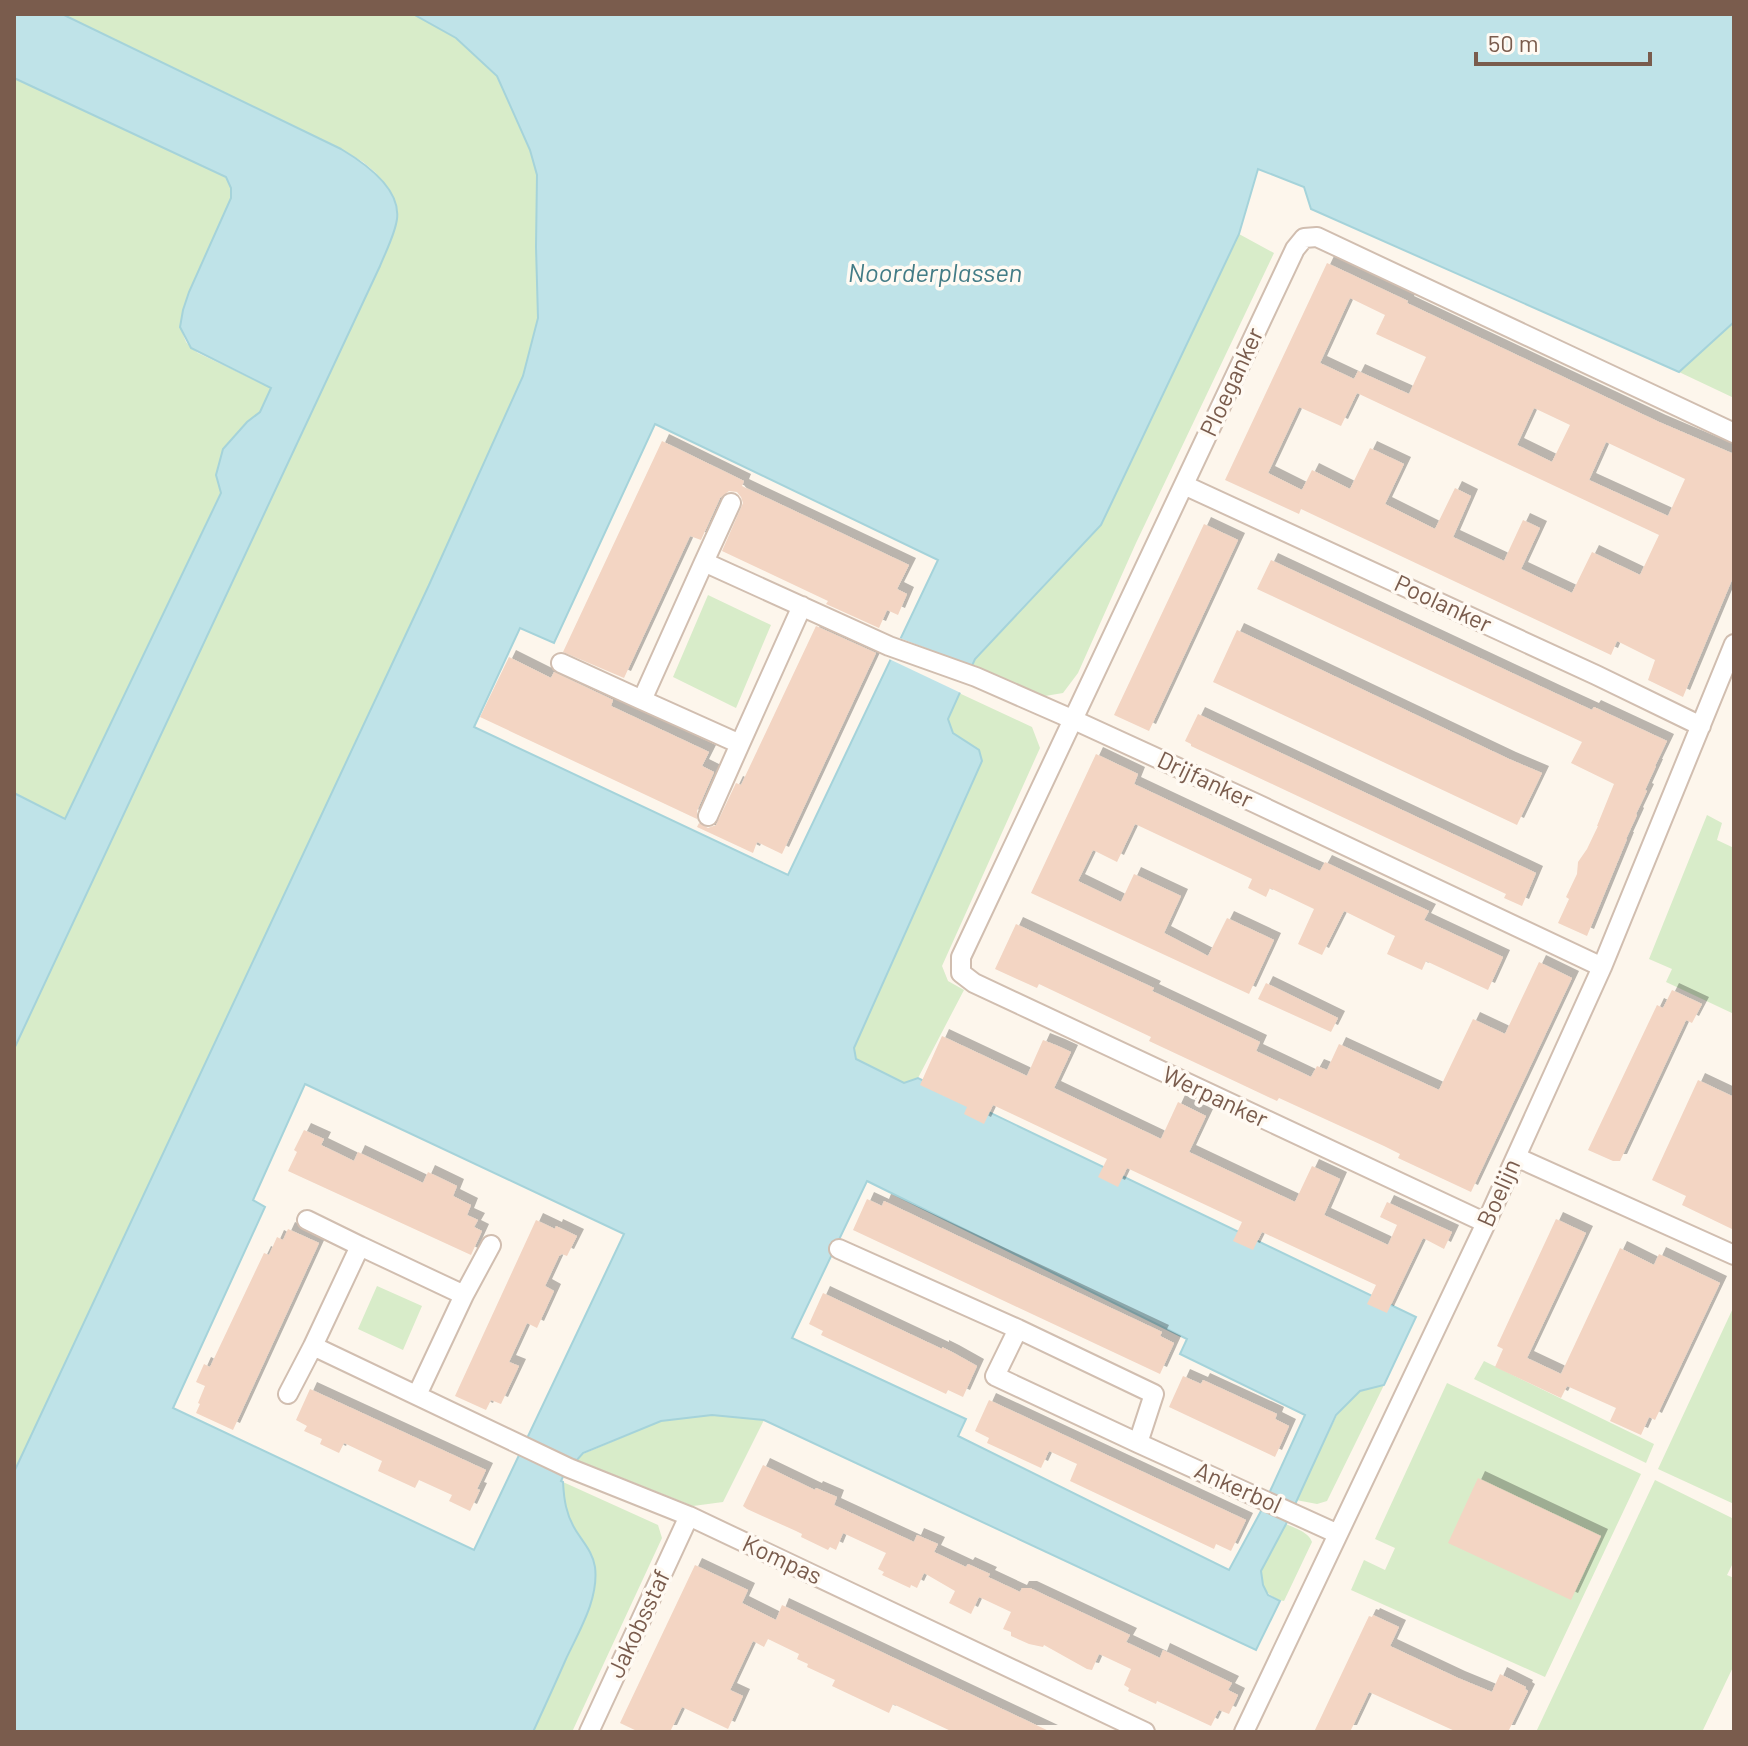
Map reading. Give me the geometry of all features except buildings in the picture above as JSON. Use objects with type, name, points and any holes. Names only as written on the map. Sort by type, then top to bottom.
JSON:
[{"type":"street","name":"Ploeganker","points":[[961,957],[1295,249],[1304,238],[1317,237],[1734,433]]},
{"type":"street","name":"Poolanker","points":[[1184,485],[1701,726]]},
{"type":"street","points":[[642,700],[731,503]]},
{"type":"street","name":"Drijfanker","points":[[704,562],[889,646],[976,677],[1074,720],[1602,967]]},
{"type":"street","points":[[708,816],[802,606]]},
{"type":"street","name":"Boelijn","points":[[1244,1732],[1486,1223],[1602,967],[1734,644]]},
{"type":"street","points":[[561,663],[740,744]]},
{"type":"street","name":"Werpanker","points":[[961,957],[961,973],[974,983],[1486,1223]]},
{"type":"street","points":[[1516,1157],[1734,1255]]},
{"type":"street","points":[[307,1220],[464,1295]]},
{"type":"street","points":[[417,1395],[491,1245]]},
{"type":"street","points":[[288,1394],[360,1246]]},
{"type":"street","points":[[839,1249],[1154,1394],[1138,1443]]},
{"type":"street","name":"Ankerbol","points":[[1018,1329],[995,1376],[1338,1534]]},
{"type":"street","name":"Kompas","points":[[313,1346],[569,1468],[689,1516],[1124,1728],[1145,1732]]},
{"type":"street","name":"Jakobsstaf","points":[[589,1732],[689,1516]]},
{"type":"green space","points":[[62,14],[413,14],[456,38],[497,76],[530,150],[537,175],[538,318],[523,376],[429,585],[14,1472],[14,1049],[380,266],[397,217],[376,173],[363,162]]},
{"type":"green space","points":[[14,78],[226,177],[231,198],[189,292],[180,327],[186,342],[198,353],[271,388],[260,413],[247,422],[223,449],[216,475],[221,492],[65,819],[14,793]]},
{"type":"green space","points":[[1239,234],[1274,253],[1136,543],[1078,673],[1063,693],[1045,696],[972,664],[1101,525]]},
{"type":"green space","points":[[1734,322],[1734,398],[1679,372]]},
{"type":"green space","points":[[708,595],[771,625],[736,708],[673,677]]},
{"type":"green space","points":[[959,693],[1032,727],[1040,748],[942,966],[948,981],[964,990],[918,1078],[904,1083],[856,1059],[854,1048],[982,761],[979,750],[953,733],[948,719]]},
{"type":"green space","points":[[1707,815],[1722,823],[1717,840],[1734,848],[1734,1014],[1666,982],[1672,969],[1649,959]]},
{"type":"green space","points":[[377,1286],[422,1306],[403,1350],[358,1329]]},
{"type":"green space","points":[[1734,1306],[1734,1504],[1658,1469]]},
{"type":"green space","points":[[1484,1361],[1654,1444],[1646,1463],[1474,1379]]},
{"type":"green space","points":[[1447,1383],[1641,1474],[1545,1677],[1351,1590],[1364,1560],[1385,1570],[1395,1548],[1375,1539]]},
{"type":"green space","points":[[1384,1385],[1327,1501],[1317,1504],[1296,1500],[1337,1415],[1360,1391]]},
{"type":"green space","points":[[712,1415],[764,1420],[723,1502],[693,1506],[577,1460],[583,1454],[661,1421]]},
{"type":"green space","points":[[1655,1480],[1734,1519],[1734,1561],[1727,1575],[1734,1578],[1734,1665],[1702,1732],[1536,1732]]},
{"type":"green space","points":[[563,1482],[658,1525],[662,1538],[572,1732],[533,1732],[584,1621],[595,1589],[585,1543],[569,1517],[564,1501]]},
{"type":"green space","points":[[1286,1524],[1305,1533],[1312,1542],[1284,1601],[1266,1590],[1261,1576],[1266,1558]]},
{"type":"water","points":[[14,14],[62,14],[341,149],[360,161],[387,187],[397,208],[397,219],[380,266],[14,1049],[14,793],[65,819],[221,493],[216,475],[223,449],[260,412],[271,388],[191,348],[180,327],[189,292],[231,198],[226,177],[14,78]]},
{"type":"water","name":"Noorderplassen","points":[[413,14],[1734,14],[1734,322],[1679,372],[1311,209],[1304,187],[1258,169],[1239,234],[1101,525],[975,659],[948,719],[953,733],[979,750],[982,761],[854,1048],[856,1059],[904,1083],[918,1078],[1416,1317],[1384,1385],[1360,1391],[1336,1415],[1261,1571],[1268,1595],[1280,1601],[1256,1650],[764,1420],[712,1415],[661,1421],[583,1453],[577,1460],[571,1459],[561,1481],[569,1518],[594,1562],[594,1591],[582,1626],[533,1732],[14,1732],[14,1472],[429,585],[523,376],[538,318],[537,175],[530,150],[497,76],[456,38]],"holes":[[[655,424],[938,560],[788,875],[474,727],[520,628],[554,643]],[[305,1084],[624,1234],[474,1550],[173,1408],[265,1207],[253,1200]],[[867,1181],[1187,1339],[1180,1354],[1305,1415],[1261,1511],[1229,1570],[958,1436],[966,1419],[792,1338]]]},
{"type":"pier","points":[[897,637],[975,667],[963,694],[887,658]]}]
